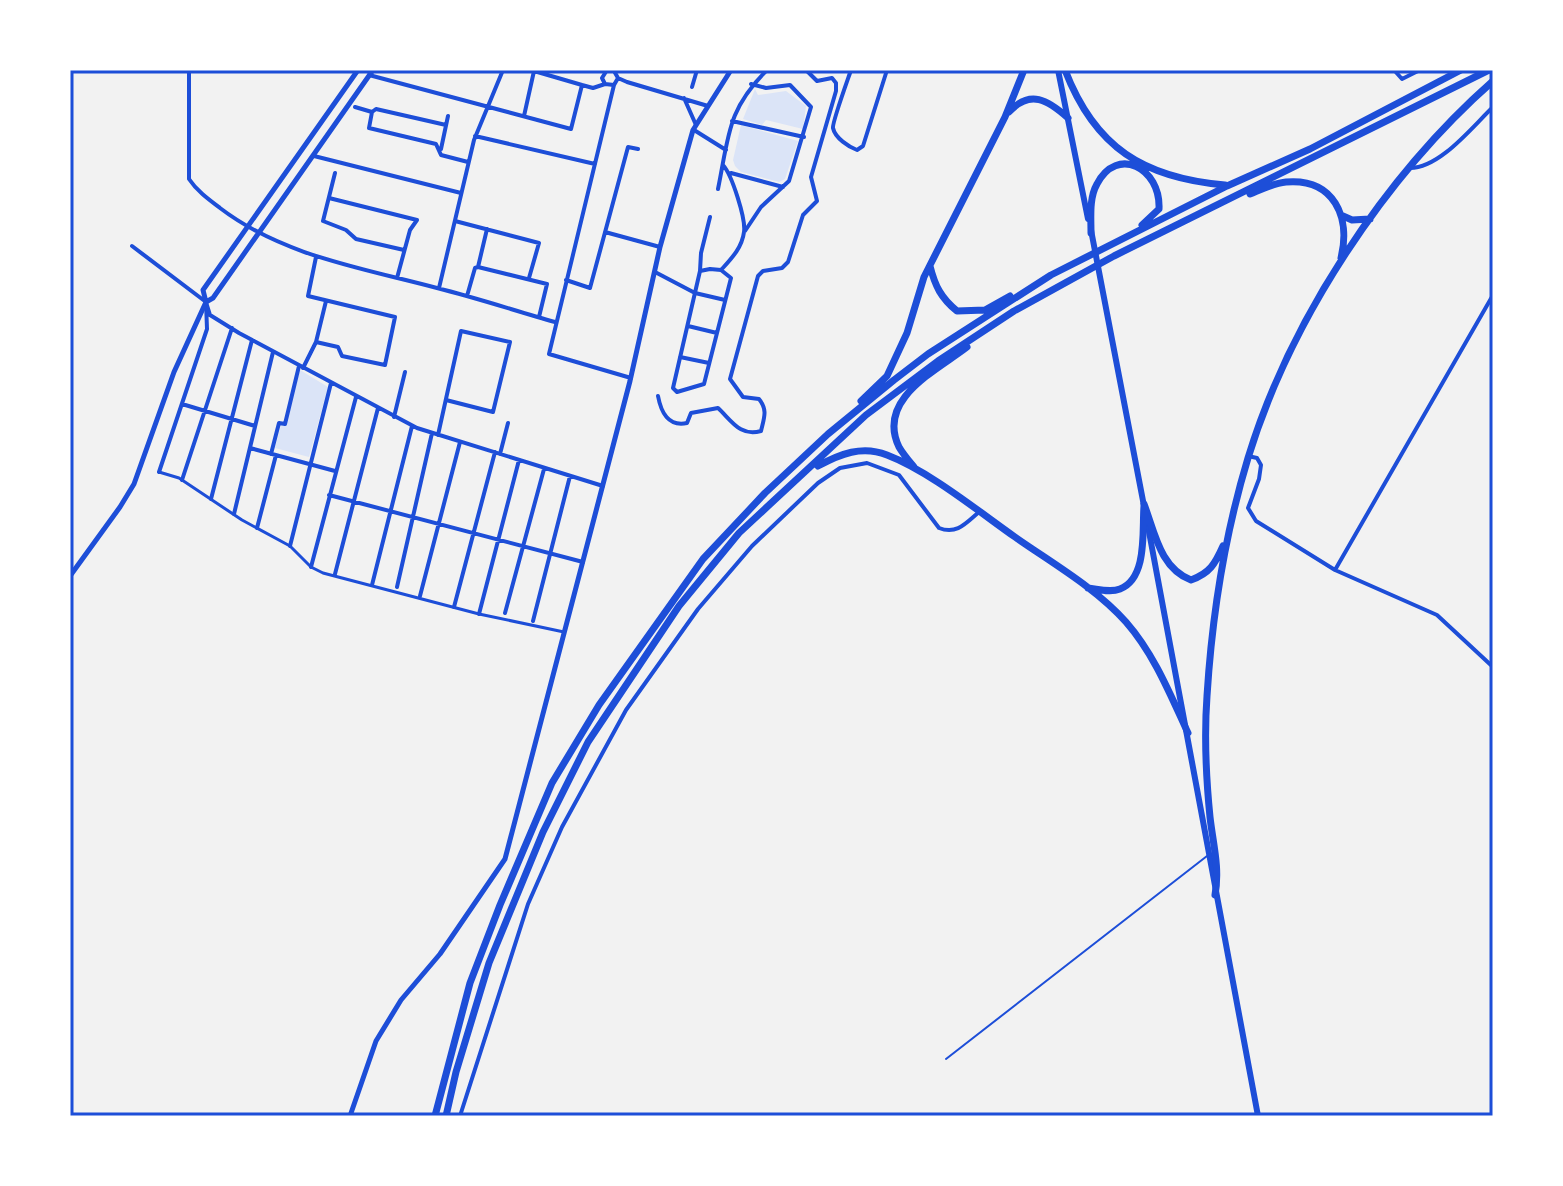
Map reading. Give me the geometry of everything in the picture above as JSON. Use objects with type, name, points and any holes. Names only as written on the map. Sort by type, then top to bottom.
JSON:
[{"type":"highway","points":[[435,1116],[470,983],[552,783],[599,705],[703,559],[765,493],[887,376],[907,333],[924,277],[1005,117],[1024,70]]},
{"type":"highway","points":[[1065,70],[1074,92],[1111,145],[1142,164],[1177,179],[1227,186]]},
{"type":"highway","points":[[930,266],[939,293],[957,311],[985,310],[1227,186],[1310,149],[1461,70]]},
{"type":"highway","points":[[446,1116],[489,963],[543,832],[588,742],[679,606],[739,533],[866,415],[974,337],[1026,304],[1171,228],[1489,70]]},
{"type":"highway","points":[[1215,895],[1218,875],[1205,762],[1207,696],[1217,601],[1229,533],[1248,456],[1283,368],[1316,302],[1338,267],[1410,168],[1461,109],[1493,81]]},
{"type":"highway","points":[[1005,117],[1018,102],[1037,98],[1054,106],[1068,118]]},
{"type":"highway","points":[[1091,233],[1090,212],[1098,181],[1114,166],[1133,165],[1155,182],[1159,209],[1144,224],[1114,243]]},
{"type":"highway","points":[[1171,228],[1180,227],[1252,193],[1286,182],[1311,185],[1331,197],[1343,216],[1345,239],[1338,267]]},
{"type":"highway","points":[[1343,216],[1352,220],[1370,219]]},
{"type":"highway","points":[[828,434],[928,354],[1051,275]]},
{"type":"highway","points":[[918,472],[899,447],[893,429],[895,411],[905,394],[969,346],[974,337]]},
{"type":"highway","points":[[809,471],[840,454],[859,451],[885,454],[979,512],[1087,588],[1124,620],[1159,670],[1188,733]]},
{"type":"highway","points":[[1144,504],[1167,564],[1179,576],[1191,580],[1205,575],[1215,564],[1229,533]]},
{"type":"highway","points":[[1087,588],[1112,591],[1124,588],[1133,577],[1140,564],[1144,504]]},
{"type":"main road","points":[[1058,70],[1188,733],[1215,895],[1258,1116]]},
{"type":"street","points":[[189,70],[189,179],[196,189],[259,234],[316,257],[555,322]]},
{"type":"street","points":[[358,70],[203,290],[210,315],[412,426],[603,486]]},
{"type":"street","points":[[465,70],[473,70]]},
{"type":"street","points":[[439,288],[475,136],[503,70]]},
{"type":"street","points":[[605,84],[602,78],[607,70],[614,71],[618,78],[708,106]]},
{"type":"street","points":[[692,87],[697,70]]},
{"type":"street","points":[[350,1116],[376,1041],[401,1000],[440,954],[505,859],[631,378],[660,247],[695,128],[731,70]]},
{"type":"street","points":[[718,189],[733,113],[751,84],[767,70]]},
{"type":"street","points":[[658,396],[661,410],[670,421],[682,425],[687,423],[691,413],[718,408],[740,431],[761,431],[766,414],[764,406],[759,399],[743,397],[730,379],[758,276],[763,271],[782,268],[788,262],[803,215],[817,201],[811,177],[836,83],[832,78],[817,81],[806,70]]},
{"type":"street","points":[[851,70],[832,125],[836,135],[857,150],[863,146],[887,70]]},
{"type":"street","points":[[1394,70],[1402,79],[1420,70]]},
{"type":"street","points":[[524,116],[534,71],[593,88],[614,85]]},
{"type":"street","points":[[70,576],[134,484],[174,372],[206,302],[213,298],[259,234],[371,72],[571,129],[582,85]]},
{"type":"street","points":[[618,78],[549,354],[631,378]]},
{"type":"street","points":[[721,270],[736,255],[745,231],[769,198],[789,181],[811,107],[790,85],[766,88],[751,84]]},
{"type":"street","points":[[684,98],[695,128],[726,150]]},
{"type":"street","points":[[355,107],[446,125]]},
{"type":"street","points":[[1410,168],[1423,168],[1435,162],[1493,107]]},
{"type":"street","points":[[372,112],[369,128],[436,144],[441,155],[468,162]]},
{"type":"street","points":[[440,151],[448,116]]},
{"type":"street","points":[[732,121],[804,137]]},
{"type":"street","points":[[475,136],[595,164]]},
{"type":"street","points":[[566,280],[590,288],[628,147],[638,149]]},
{"type":"street","points":[[314,156],[461,193]]},
{"type":"street","points":[[723,165],[730,173],[745,231]]},
{"type":"street","points":[[335,173],[323,221],[346,230],[356,239],[404,250]]},
{"type":"street","points":[[730,173],[783,187]]},
{"type":"street","points":[[329,198],[417,220],[410,230],[397,278]]},
{"type":"street","points":[[700,271],[721,270],[731,278],[704,384],[677,392],[673,388],[710,217]]},
{"type":"street","points":[[455,221],[539,243],[529,278]]},
{"type":"street","points":[[467,296],[487,229]]},
{"type":"street","points":[[605,232],[660,247]]},
{"type":"street","points":[[132,246],[206,302]]},
{"type":"street","points":[[316,257],[308,296],[395,317],[385,365],[342,356],[338,347],[316,342]]},
{"type":"street","points":[[478,267],[547,284],[539,317]]},
{"type":"street","points":[[655,272],[695,293],[725,300]]},
{"type":"street","points":[[1335,570],[1493,295]]},
{"type":"street","points":[[257,528],[279,423],[285,424],[301,367],[316,342],[326,301]]},
{"type":"street","points":[[206,302],[207,329],[159,472],[182,480],[290,546],[311,567],[323,573],[479,614],[564,632]]},
{"type":"street","points":[[687,326],[717,333]]},
{"type":"street","points":[[182,480],[232,328]]},
{"type":"street","points":[[397,587],[461,331],[510,342],[493,412],[446,400]]},
{"type":"street","points":[[211,499],[252,340]]},
{"type":"street","points":[[234,514],[273,352]]},
{"type":"street","points":[[680,357],[709,363]]},
{"type":"street","points":[[394,417],[405,372]]},
{"type":"street","points":[[290,546],[331,383]]},
{"type":"street","points":[[311,567],[356,397]]},
{"type":"street","points":[[182,404],[255,426]]},
{"type":"street","points":[[335,574],[378,408]]},
{"type":"street","points":[[454,607],[473,533],[508,423]]},
{"type":"street","points":[[372,585],[412,426]]},
{"type":"street","points":[[420,596],[460,442]]},
{"type":"street","points":[[250,448],[335,471]]},
{"type":"street","points":[[1248,456],[1260,461],[1262,470],[1248,508],[1256,521],[1335,570],[1437,615],[1493,667]]},
{"type":"street","points":[[479,614],[519,460]]},
{"type":"street","points":[[460,1116],[528,904],[562,827],[626,710],[698,609],[752,546],[818,483],[840,468],[867,463],[899,475],[939,528],[949,532],[961,528],[979,512]]},
{"type":"street","points":[[505,613],[544,468]]},
{"type":"street","points":[[533,621],[570,476]]},
{"type":"street","points":[[329,495],[583,562]]},
{"type":"lane","points":[[946,1059],[1208,856]]},
{"type":"shaded area","points":[[755,89],[758,95],[786,91],[806,106],[803,129],[766,120],[762,125],[743,119]]},
{"type":"shaded area","points":[[741,125],[798,141],[785,179],[779,182],[741,172],[735,166],[733,160]]},
{"type":"shaded area","points":[[300,370],[328,387],[309,457],[275,448],[281,425],[285,426]]}]
